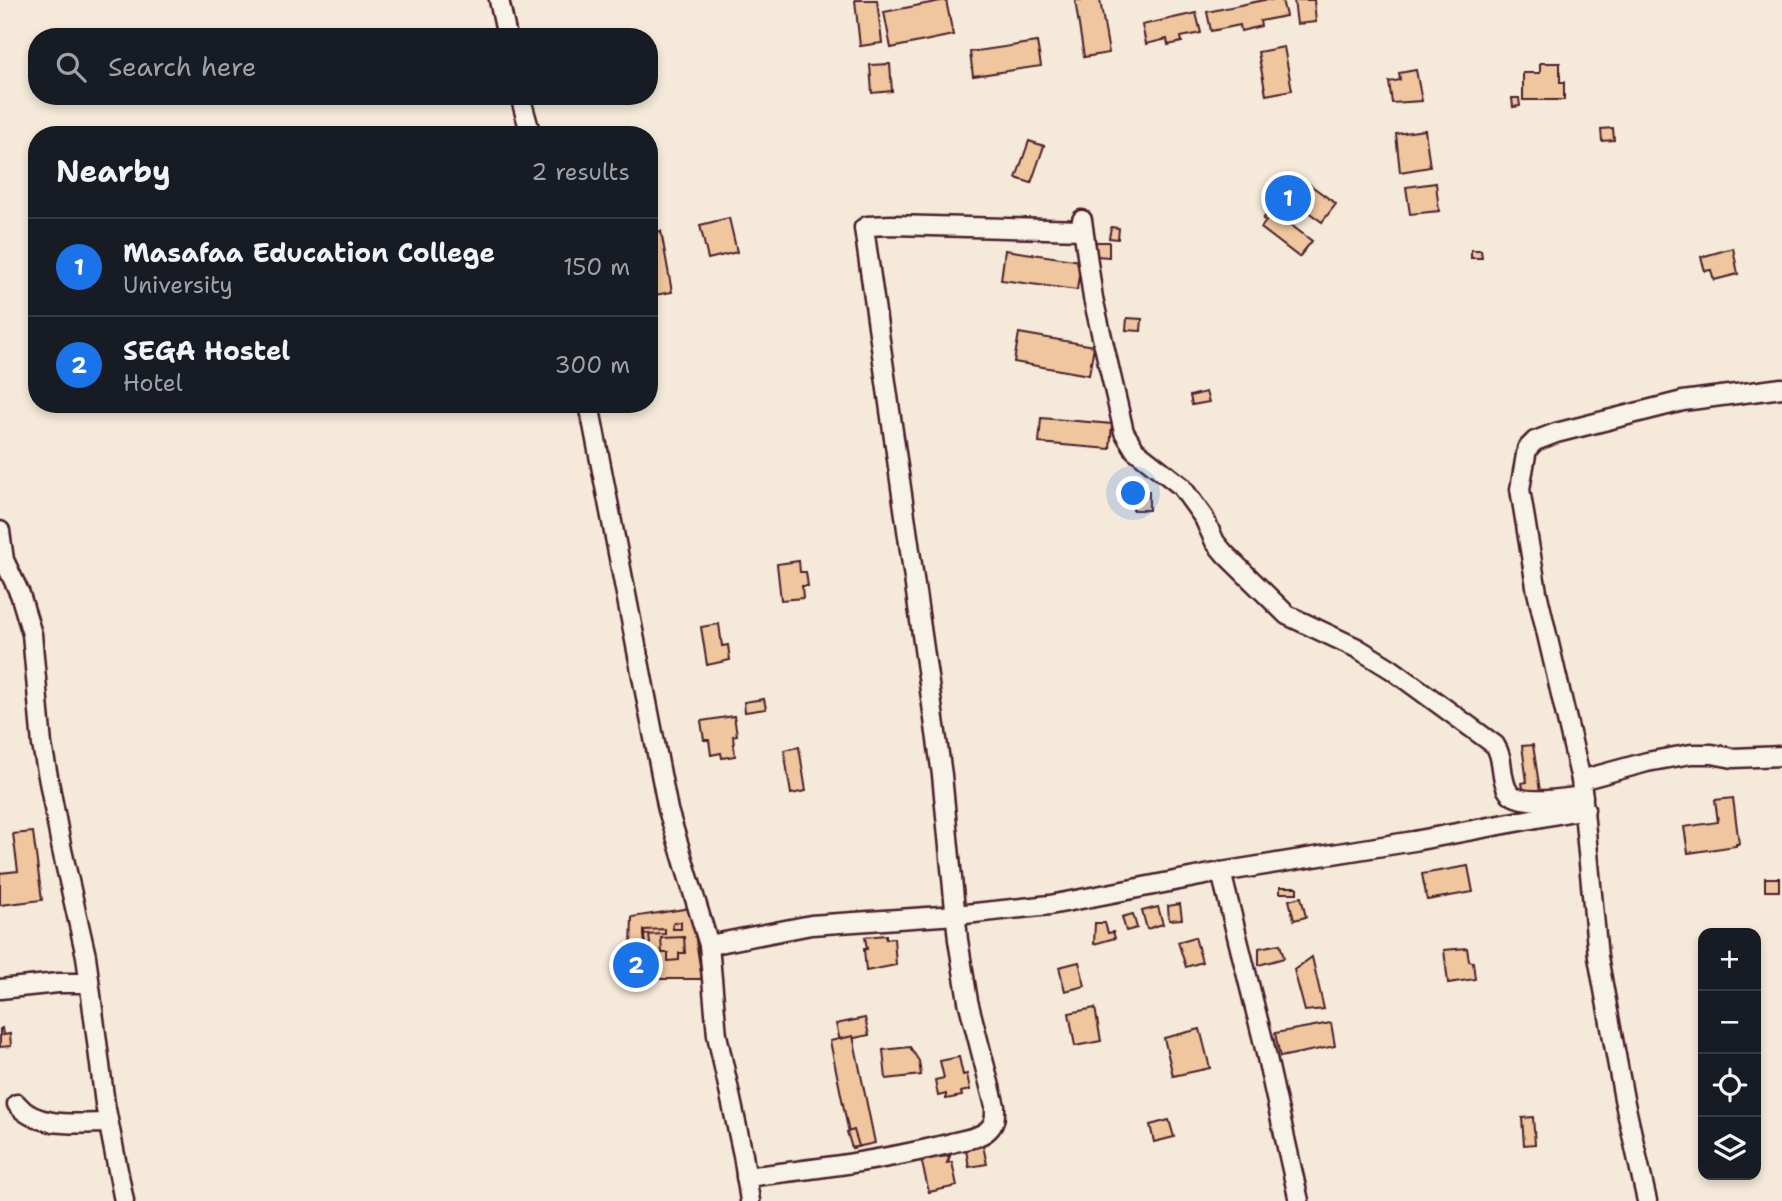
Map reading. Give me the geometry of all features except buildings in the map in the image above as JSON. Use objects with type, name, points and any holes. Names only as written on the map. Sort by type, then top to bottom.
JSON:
[{"type":"street","points":[[499,0],[505,28]]},
{"type":"street","points":[[523,105],[528,126]]},
{"type":"street","points":[[746,1177],[882,1158],[932,1148],[988,1131],[995,1121],[995,1105],[968,1002],[942,775],[864,228],[866,226],[1083,225],[1093,298],[1124,432],[1135,450],[1181,486],[1204,518],[1224,554],[1287,615],[1357,648],[1391,669],[1495,745],[1502,755],[1506,787],[1511,795],[1531,800],[1583,795]]},
{"type":"street","points":[[1647,1201],[1624,1099],[1598,957],[1583,795],[1551,660],[1530,556],[1520,489],[1527,449],[1535,442],[1556,433],[1683,401],[1782,388]]},
{"type":"street","points":[[591,413],[668,810],[709,945],[717,1035],[750,1201]]},
{"type":"street","points":[[0,531],[4,560],[20,594],[32,634],[42,745],[86,956],[108,1123],[124,1201]]},
{"type":"street","points":[[709,945],[811,925],[956,915],[1050,905],[1221,872],[1414,841],[1583,795],[1647,762],[1691,754],[1741,758],[1782,756]]},
{"type":"street","points":[[1221,872],[1263,1040],[1299,1201]]},
{"type":"street","points":[[0,989],[89,983]]},
{"type":"street","points":[[17,1104],[23,1112],[55,1122],[108,1123]]},
{"type":"place","name":"Masafaa Education College","points":[[1288,198]]},
{"type":"place","name":"SEGA Hostel","points":[[636,965]]}]
